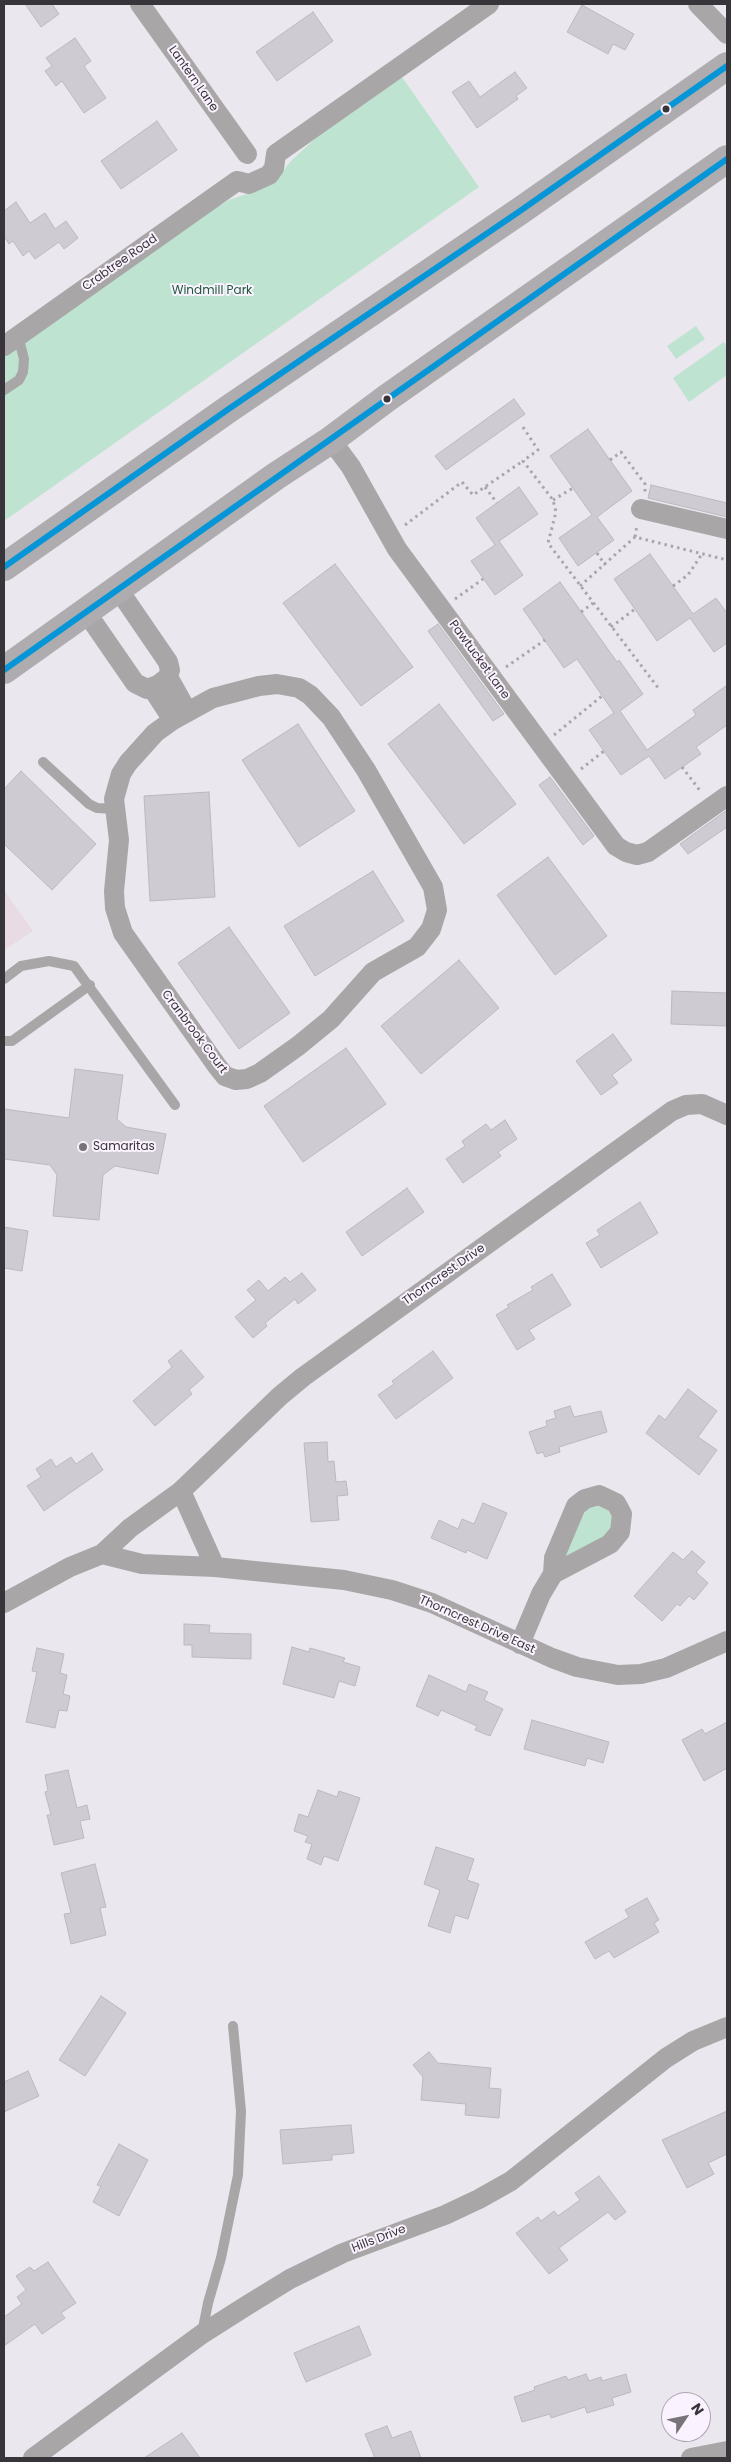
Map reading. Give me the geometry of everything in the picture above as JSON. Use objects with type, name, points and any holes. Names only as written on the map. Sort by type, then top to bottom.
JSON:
[{"type":"highway","points":[[4,567],[230,408],[520,211],[727,66]]},
{"type":"highway","points":[[4,670],[727,159]]},
{"type":"street","name":"Lantern Lane","points":[[140,4],[247,154]]},
{"type":"street","points":[[276,154],[257,150],[247,154],[236,169],[237,180],[249,184],[269,175],[274,168],[276,154],[489,4]]},
{"type":"street","points":[[698,4],[727,34]]},
{"type":"street","name":"Crabtree Road","points":[[8,342],[237,180]]},
{"type":"street","name":"Pawtucket Lane","points":[[331,440],[351,468],[397,549],[616,846],[626,852],[637,855],[648,852],[727,796]]},
{"type":"street","points":[[641,509],[727,529]]},
{"type":"street","points":[[86,612],[135,683],[147,689],[160,683],[170,670],[168,662],[118,589]]},
{"type":"street","points":[[160,683],[180,715]]},
{"type":"street","name":"Cranbrook Court","points":[[276,684],[299,688],[319,702],[366,770],[433,887],[437,910],[435,921],[426,938],[406,955],[384,966],[364,980],[331,1019],[309,1038],[260,1073],[247,1079],[236,1080],[225,1076],[217,1066],[123,933],[115,908],[114,891],[120,840],[115,810],[114,799],[117,785],[128,763],[155,733],[180,715],[232,692],[276,684]]},
{"type":"street","name":"Thorncrest Drive","points":[[4,1603],[70,1568],[102,1554],[130,1528],[181,1490],[280,1396],[303,1377],[672,1111],[686,1105],[702,1104],[727,1115]]},
{"type":"street","points":[[181,1490],[215,1566]]},
{"type":"street","name":"Thorncrest Drive East","points":[[102,1554],[142,1564],[215,1566],[344,1580],[392,1590],[432,1603],[520,1644],[577,1667],[618,1675],[641,1674],[666,1668],[727,1641]]},
{"type":"street","points":[[520,1644],[541,1594],[553,1574]]},
{"type":"street","name":"Hills Drive","points":[[33,2458],[202,2334],[290,2279],[343,2253],[479,2199],[511,2181],[666,2058],[693,2041],[727,2027]]},
{"type":"street","points":[[691,2458],[727,2451]]},
{"type":"lane","points":[[4,390],[19,380],[23,372],[24,359],[8,342]]},
{"type":"lane","points":[[43,762],[89,804],[97,808],[115,810]]},
{"type":"lane","points":[[4,979],[21,966],[49,961],[74,966],[90,985],[175,1105]]},
{"type":"lane","points":[[4,1041],[12,1041],[90,985]]},
{"type":"lane","points":[[202,2334],[208,2303],[221,2258],[238,2175],[241,2111],[233,2026]]},
{"type":"path","points":[[404,531],[406,524],[462,482],[473,495],[538,450],[523,428]]},
{"type":"path","points":[[580,586],[635,537],[645,484],[621,452],[610,460]]},
{"type":"path","points":[[523,461],[553,500],[556,512],[548,543],[658,689]]},
{"type":"path","points":[[485,487],[497,503]]},
{"type":"path","points":[[553,500],[573,488]]},
{"type":"path","points":[[635,537],[727,560]]},
{"type":"path","points":[[597,553],[605,565]]},
{"type":"path","points":[[672,586],[688,575],[702,554]]},
{"type":"path","points":[[450,602],[484,578]]},
{"type":"path","points":[[581,612],[593,603]]},
{"type":"path","points":[[611,627],[635,609]]},
{"type":"path","points":[[500,671],[544,640]]},
{"type":"path","points":[[549,738],[602,696]]},
{"type":"path","points":[[575,774],[604,751]]},
{"type":"path","points":[[682,767],[706,799]]},
{"type":"shaded area","points":[[4,890],[33,931],[4,950]]},
{"type":"green space","name":"Windmill Park","points":[[402,77],[479,187],[4,521],[4,354],[193,221],[229,200],[264,188],[276,179],[292,160],[317,137]]},
{"type":"green space","points":[[696,326],[705,339],[676,359],[667,346]]},
{"type":"green space","points":[[724,342],[727,347],[727,375],[689,402],[673,378]]},
{"type":"green space","points":[[607,1504],[616,1520],[606,1537],[565,1559],[562,1556],[586,1507]]},
{"type":"building","points":[[25,4],[52,4],[59,14],[41,27]]},
{"type":"building","points":[[582,5],[634,34],[625,50],[613,44],[608,54],[567,32]]},
{"type":"building","points":[[313,12],[333,41],[277,81],[256,52]]},
{"type":"building","points":[[75,38],[91,61],[84,66],[106,98],[84,113],[62,81],[56,86],[45,71],[52,66],[46,58]]},
{"type":"building","points":[[515,72],[527,88],[516,96],[518,99],[477,128],[452,92],[469,81],[480,97]]},
{"type":"building","points":[[157,121],[177,150],[121,189],[101,161]]},
{"type":"building","points":[[16,202],[30,223],[45,213],[55,229],[66,221],[78,238],[64,249],[59,242],[35,259],[29,251],[23,256],[13,241],[9,244],[4,236],[4,211]]},
{"type":"building","points":[[514,399],[525,414],[446,470],[435,456]]},
{"type":"building","points":[[588,429],[632,491],[597,517],[614,540],[578,566],[559,538],[592,515],[550,456]]},
{"type":"building","points":[[651,485],[727,503],[727,517],[648,498]]},
{"type":"building","points":[[519,487],[538,514],[499,541],[523,575],[495,595],[471,561],[495,545],[476,518]]},
{"type":"building","points":[[650,554],[693,614],[716,598],[727,613],[727,643],[714,652],[690,618],[657,641],[614,579]]},
{"type":"building","points":[[335,564],[413,667],[361,706],[283,603]]},
{"type":"building","points":[[560,582],[617,662],[619,660],[643,694],[620,711],[647,750],[696,715],[693,710],[727,685],[727,725],[696,747],[701,754],[665,779],[649,756],[621,775],[589,730],[614,713],[577,659],[564,668],[523,609]]},
{"type":"building","points":[[438,624],[504,714],[493,721],[428,631]]},
{"type":"building","points":[[439,704],[516,804],[464,844],[388,744]]},
{"type":"building","points":[[298,724],[355,811],[299,847],[242,760]]},
{"type":"building","points":[[21,771],[96,844],[52,890],[4,844],[4,789]]},
{"type":"building","points":[[550,777],[594,836],[583,845],[539,785]]},
{"type":"building","points":[[209,792],[215,897],[150,901],[144,796]]},
{"type":"building","points":[[727,810],[727,827],[688,854],[680,844]]},
{"type":"building","points":[[548,857],[607,936],[555,975],[497,895]]},
{"type":"building","points":[[373,871],[404,921],[315,976],[284,926]]},
{"type":"building","points":[[229,927],[290,1013],[239,1049],[178,963]]},
{"type":"building","points":[[459,960],[499,1008],[421,1074],[381,1026]]},
{"type":"building","points":[[672,991],[727,993],[727,1026],[671,1024]]},
{"type":"building","points":[[613,1034],[632,1060],[612,1075],[618,1083],[601,1095],[576,1061]]},
{"type":"building","points":[[346,1048],[386,1104],[303,1162],[264,1106]]},
{"type":"building","name":"Samaritas","points":[[75,1069],[123,1075],[117,1119],[126,1127],[166,1134],[158,1174],[115,1166],[103,1175],[99,1220],[53,1216],[57,1175],[50,1165],[4,1159],[4,1109],[69,1118]]},
{"type":"building","points":[[505,1120],[517,1139],[498,1152],[501,1156],[463,1183],[446,1159],[465,1146],[462,1141],[486,1124],[491,1130]]},
{"type":"building","points":[[407,1188],[424,1212],[362,1256],[346,1232]]},
{"type":"building","points":[[640,1202],[658,1233],[601,1268],[586,1243],[600,1235],[597,1230]]},
{"type":"building","points":[[4,1227],[28,1231],[22,1271],[4,1268]]},
{"type":"building","points":[[302,1273],[316,1290],[298,1304],[295,1299],[265,1323],[267,1326],[253,1338],[235,1317],[256,1300],[247,1290],[259,1280],[268,1291],[285,1277],[290,1282]]},
{"type":"building","points":[[552,1274],[571,1305],[529,1330],[535,1339],[517,1350],[496,1315],[509,1307],[507,1305],[533,1290],[531,1287]]},
{"type":"building","points":[[181,1350],[204,1377],[189,1390],[192,1394],[155,1426],[133,1401],[172,1367],[168,1361]]},
{"type":"building","points":[[433,1351],[453,1378],[396,1419],[378,1395],[394,1384],[392,1381]]},
{"type":"building","points":[[688,1389],[717,1411],[698,1437],[717,1450],[699,1475],[646,1433],[659,1415],[665,1420]]},
{"type":"building","points":[[570,1406],[574,1417],[601,1411],[607,1432],[559,1447],[560,1452],[545,1457],[543,1452],[537,1454],[529,1432],[547,1426],[546,1421],[556,1418],[554,1411]]},
{"type":"building","points":[[327,1442],[328,1462],[334,1461],[336,1482],[346,1481],[348,1495],[337,1496],[339,1520],[311,1522],[304,1443]]},
{"type":"building","points":[[92,1453],[103,1470],[44,1511],[27,1486],[41,1477],[36,1469],[51,1459],[56,1467],[71,1457],[76,1464]]},
{"type":"building","points":[[483,1503],[507,1513],[487,1559],[467,1550],[466,1553],[431,1538],[439,1520],[458,1529],[462,1519],[474,1524]]},
{"type":"building","points":[[692,1551],[705,1562],[696,1572],[708,1583],[694,1600],[689,1596],[680,1606],[677,1604],[662,1621],[634,1596],[673,1552],[683,1560]]},
{"type":"building","points":[[184,1624],[210,1625],[209,1633],[251,1634],[251,1659],[192,1657],[192,1645],[184,1645]]},
{"type":"building","points":[[292,1647],[309,1652],[310,1648],[345,1658],[343,1662],[360,1667],[355,1686],[339,1681],[334,1698],[283,1684]]},
{"type":"building","points":[[37,1648],[64,1654],[60,1673],[67,1675],[63,1694],[70,1696],[67,1711],[59,1710],[55,1728],[26,1722],[37,1672],[32,1671]]},
{"type":"building","points":[[429,1675],[466,1692],[469,1684],[488,1692],[484,1700],[503,1709],[490,1736],[475,1730],[477,1726],[441,1710],[438,1716],[416,1706]]},
{"type":"building","points":[[532,1720],[609,1742],[603,1763],[587,1758],[585,1766],[524,1749]]},
{"type":"building","points":[[727,1722],[727,1768],[704,1781],[682,1740],[702,1729],[705,1734]]},
{"type":"building","points":[[68,1770],[77,1808],[87,1805],[90,1819],[80,1821],[84,1838],[54,1845],[47,1815],[51,1815],[45,1792],[48,1791],[45,1775]]},
{"type":"building","points":[[318,1790],[337,1797],[339,1791],[360,1798],[338,1861],[324,1856],[321,1865],[307,1859],[312,1844],[305,1842],[308,1836],[294,1831],[299,1814],[308,1817]]},
{"type":"building","points":[[436,1847],[474,1859],[467,1880],[479,1884],[468,1919],[455,1915],[450,1933],[428,1926],[440,1890],[424,1884]]},
{"type":"building","points":[[95,1864],[106,1907],[100,1908],[106,1935],[71,1944],[64,1914],[71,1913],[61,1873]]},
{"type":"building","points":[[647,1898],[659,1920],[654,1923],[659,1932],[614,1958],[609,1951],[595,1959],[585,1942],[629,1917],[625,1910]]},
{"type":"building","points":[[101,1996],[126,2013],[85,2076],[59,2060]]},
{"type":"building","points":[[429,2052],[438,2063],[491,2068],[489,2088],[501,2089],[499,2118],[465,2115],[466,2104],[421,2100],[423,2077],[413,2065]]},
{"type":"building","points":[[28,2071],[39,2096],[4,2112],[4,2082]]},
{"type":"building","points":[[727,2111],[727,2154],[708,2163],[714,2174],[687,2188],[662,2140]]},
{"type":"building","points":[[351,2125],[354,2153],[332,2155],[332,2160],[283,2164],[280,2130]]},
{"type":"building","points":[[119,2144],[148,2160],[119,2216],[93,2202],[101,2186],[97,2185]]},
{"type":"building","points":[[599,2176],[626,2212],[615,2220],[608,2212],[559,2248],[568,2260],[549,2274],[516,2233],[538,2217],[541,2221],[554,2211],[558,2216],[580,2200],[575,2193]]},
{"type":"building","points":[[48,2262],[76,2303],[61,2313],[65,2318],[42,2334],[35,2324],[4,2346],[4,2317],[22,2304],[17,2297],[26,2290],[16,2276],[30,2267],[34,2271]]},
{"type":"building","points":[[359,2326],[371,2355],[306,2382],[294,2353]]},
{"type":"building","points":[[586,2374],[589,2381],[601,2377],[602,2381],[626,2374],[631,2392],[612,2398],[614,2405],[587,2413],[585,2407],[551,2418],[550,2414],[522,2422],[514,2397],[535,2390],[534,2387],[566,2376],[568,2380]]},
{"type":"building","points":[[387,2426],[392,2438],[411,2431],[421,2458],[375,2458],[365,2434]]},
{"type":"building","points":[[182,2433],[200,2458],[144,2458]]},
{"type":"transit line","points":[[4,567],[230,408],[520,211],[727,66]]},
{"type":"transit line","points":[[4,670],[727,159]]},
{"type":"place","name":"Samaritas","points":[[83,1147]]}]
